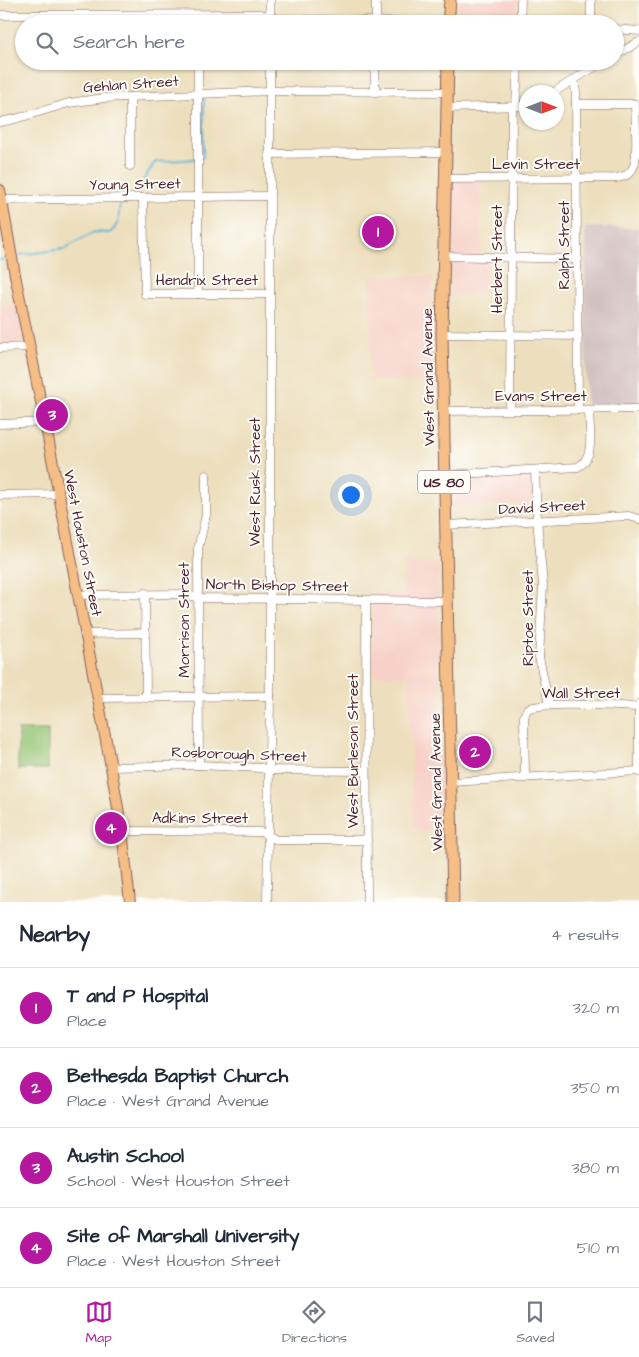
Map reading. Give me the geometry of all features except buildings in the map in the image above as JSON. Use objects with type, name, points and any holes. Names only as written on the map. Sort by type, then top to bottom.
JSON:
[{"type":"highway","points":[[449,15],[450,0]]},
{"type":"highway","name":"West Grand Avenue","points":[[448,70],[442,256],[442,334],[453,902]]},
{"type":"main road","name":"West Houston Street","points":[[1,195],[3,226],[45,422],[122,831],[130,902]]},
{"type":"street","points":[[270,0],[270,15]]},
{"type":"street","points":[[376,0],[376,15]]},
{"type":"street","points":[[520,15],[521,0]]},
{"type":"street","points":[[591,0],[591,15]]},
{"type":"street","points":[[0,15],[262,15]]},
{"type":"street","points":[[624,30],[639,31]]},
{"type":"street","points":[[624,50],[639,42]]},
{"type":"street","points":[[198,70],[198,294]]},
{"type":"street","name":"West Rusk Street","points":[[267,902],[270,696],[270,70]]},
{"type":"street","points":[[375,92],[376,70]]},
{"type":"street","name":"Herbert Street","points":[[510,410],[510,178],[517,70]]},
{"type":"street","points":[[564,86],[590,70]]},
{"type":"street","name":"Ralph Street","points":[[574,80],[578,178],[578,410]]},
{"type":"street","name":"Gehlan Street","points":[[0,122],[15,120],[70,103],[104,98],[269,91],[447,92]]},
{"type":"street","points":[[130,97],[130,166]]},
{"type":"street","name":"Levin Street","points":[[444,178],[616,178],[628,174],[632,170],[636,159],[636,104],[576,104]]},
{"type":"street","points":[[446,108],[519,106]]},
{"type":"street","points":[[269,154],[445,152]]},
{"type":"street","name":"Young Street","points":[[1,195],[143,198],[269,196]]},
{"type":"street","name":"Hendrix Street","points":[[143,198],[145,294],[269,294]]},
{"type":"street","points":[[442,256],[578,259]]},
{"type":"street","points":[[442,334],[578,336]]},
{"type":"street","points":[[0,348],[30,347]]},
{"type":"street","name":"Evans Street","points":[[443,411],[639,409]]},
{"type":"street","points":[[444,475],[572,468],[582,464],[589,456],[590,450],[590,410]]},
{"type":"street","points":[[0,424],[45,422]]},
{"type":"street","name":"Riptoe Street","points":[[536,470],[543,585],[539,656],[549,705]]},
{"type":"street","name":"Morrison Street","points":[[199,765],[198,549],[206,515],[206,476]]},
{"type":"street","points":[[0,495],[59,494]]},
{"type":"street","name":"David Street","points":[[445,525],[629,516],[639,518]]},
{"type":"street","name":"North Bishop Street","points":[[77,594],[186,594],[198,598],[448,601]]},
{"type":"street","points":[[145,594],[146,698]]},
{"type":"street","name":"West Burleson Street","points":[[366,601],[367,902]]},
{"type":"street","points":[[84,634],[146,633]]},
{"type":"street","points":[[97,698],[270,696]]},
{"type":"street","points":[[451,782],[639,772],[639,702]]},
{"type":"street","name":"Wall Street","points":[[525,778],[524,717],[525,711],[530,707],[549,705],[638,707]]},
{"type":"street","name":"Rosborough Street","points":[[110,767],[199,765],[269,770],[366,770]]},
{"type":"street","name":"Adkins Street","points":[[122,831],[261,832],[278,840],[367,840]]},
{"type":"shaded area","points":[[458,0],[519,0],[518,15],[457,15]]},
{"type":"shaded area","points":[[452,180],[481,180],[481,253],[488,254],[487,294],[450,295]]},
{"type":"shaded area","points":[[585,227],[639,228],[639,406],[586,406]]},
{"type":"shaded area","points":[[370,276],[433,276],[433,381],[370,381]]},
{"type":"shaded area","points":[[17,302],[26,350],[0,351],[0,308]]},
{"type":"shaded area","points":[[533,473],[535,503],[453,507],[452,476]]},
{"type":"shaded area","points":[[404,561],[438,565],[442,830],[413,829],[409,676],[373,675],[372,594],[403,594]]},
{"type":"green space","points":[[18,730],[48,730],[48,769],[18,769]]},
{"type":"waterway","points":[[202,158],[204,97]]},
{"type":"waterway","points":[[136,192],[155,162],[195,159]]},
{"type":"waterway","points":[[20,255],[64,249],[94,232],[110,233],[118,223],[119,209],[122,201]]},
{"type":"waterway","points":[[0,260],[6,259]]},
{"type":"place","name":"T and P Hospital","points":[[378,232]]},
{"type":"place","name":"Austin School","points":[[52,415]]},
{"type":"place","name":"Bethesda Baptist Church","points":[[475,752]]},
{"type":"place","name":"Site of Marshall University","points":[[111,828]]}]
